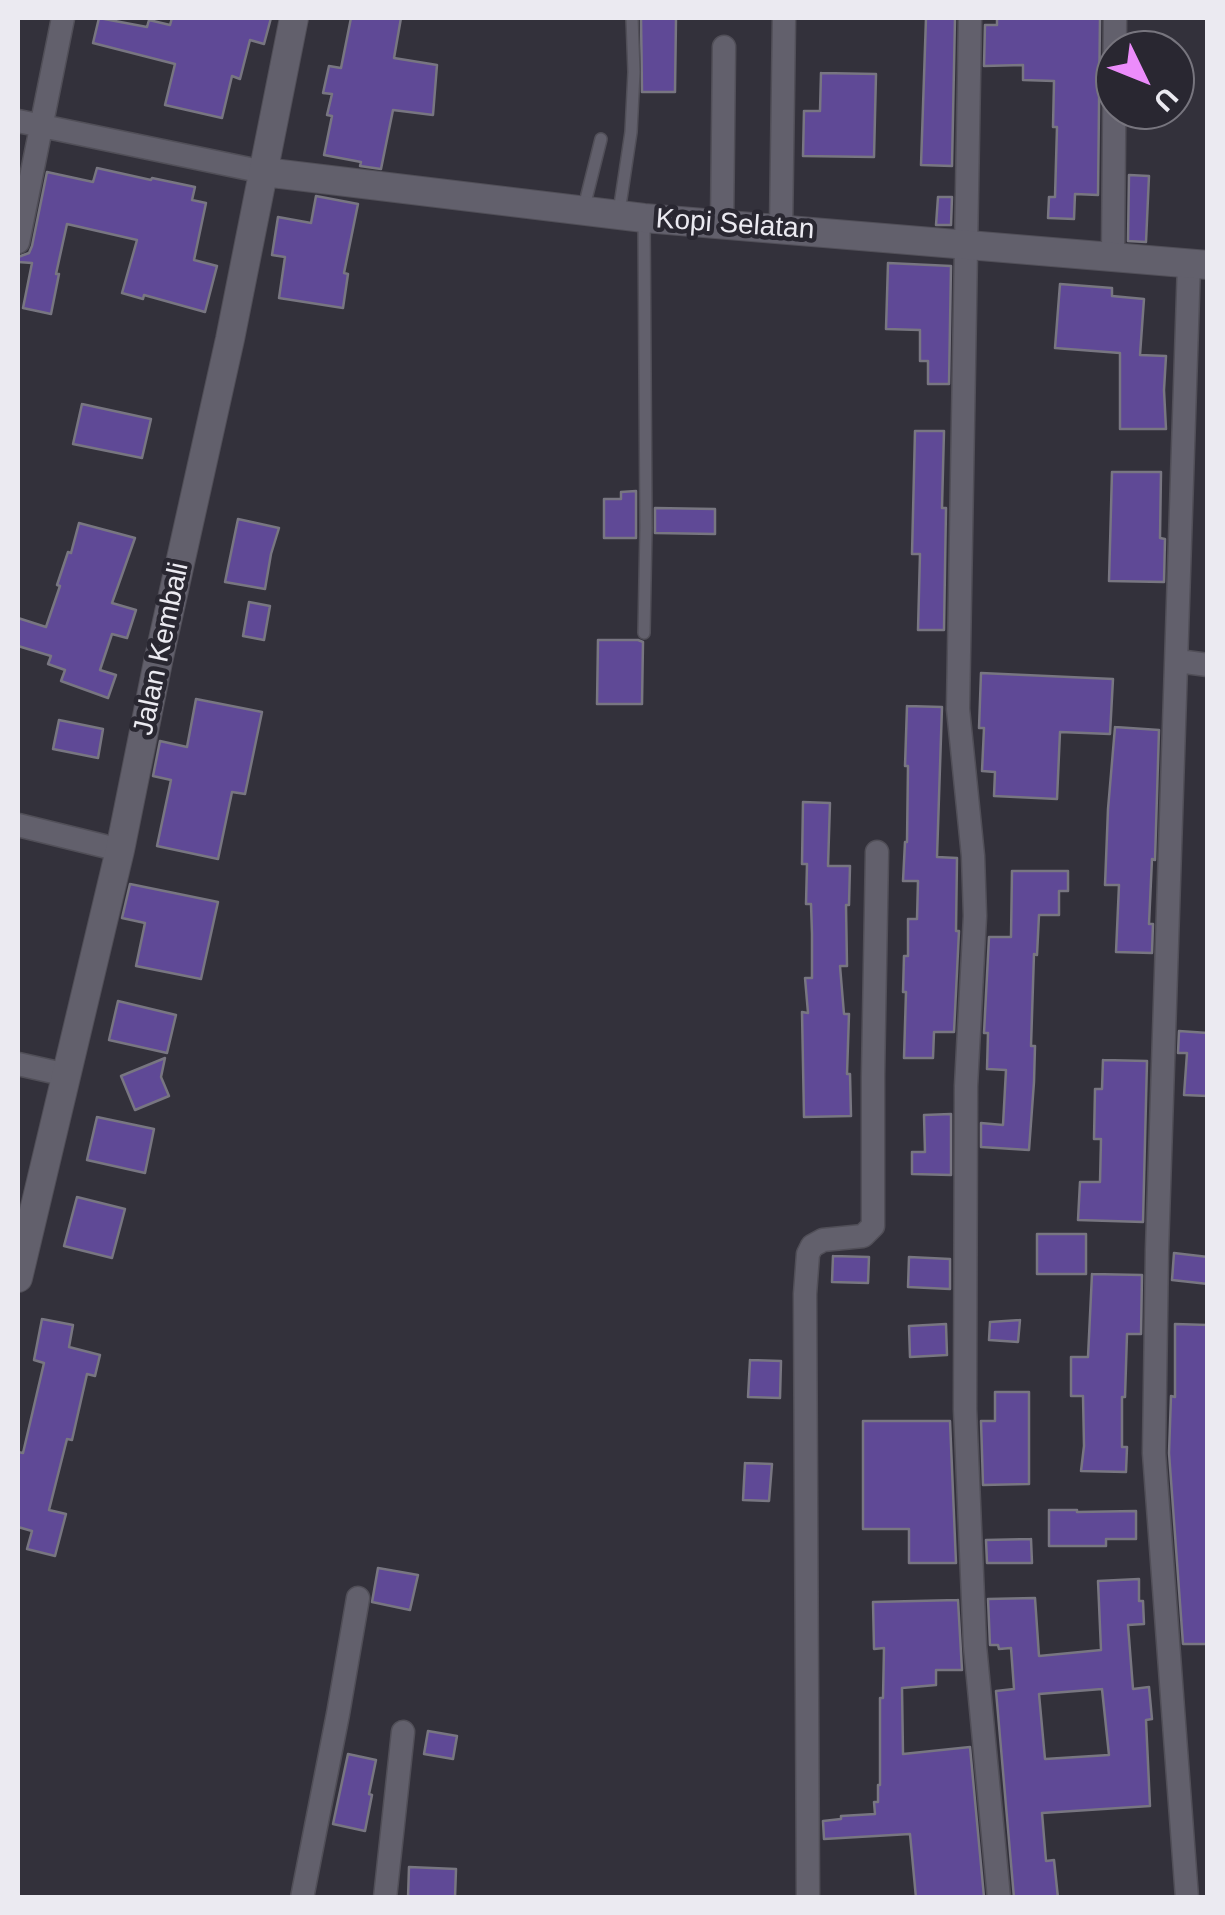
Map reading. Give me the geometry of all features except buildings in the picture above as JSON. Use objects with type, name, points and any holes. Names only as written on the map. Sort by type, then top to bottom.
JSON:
[{"type":"street","points":[[18,242],[63,18]]},
{"type":"street","name":"Jalan Kembali","points":[[18,1278],[120,850],[222,378],[294,18]]},
{"type":"street","points":[[781,229],[784,18]]},
{"type":"street","points":[[970,18],[958,709],[975,916],[966,1086],[965,1408],[975,1646],[999,1898]]},
{"type":"street","points":[[1112,255],[1115,18]]},
{"type":"street","points":[[722,225],[724,46]]},
{"type":"street","points":[[18,122],[264,172]]},
{"type":"street","name":"Kopi Selatan","points":[[264,172],[631,217],[1198,264]]},
{"type":"street","points":[[1186,1898],[1154,1454],[1157,1250],[1178,661],[1198,264]]},
{"type":"street","points":[[1178,661],[1208,665]]},
{"type":"street","points":[[18,825],[120,850]]},
{"type":"street","points":[[808,1898],[804,1294],[812,1246],[823,1240],[864,1236],[873,1226],[877,852]]},
{"type":"street","points":[[18,1064],[67,1075]]},
{"type":"street","points":[[302,1898],[358,1598]]},
{"type":"street","points":[[384,1898],[403,1732]]},
{"type":"lane","points":[[632,18],[631,217],[646,528],[644,633]]},
{"type":"lane","points":[[583,211],[601,139]]}]
